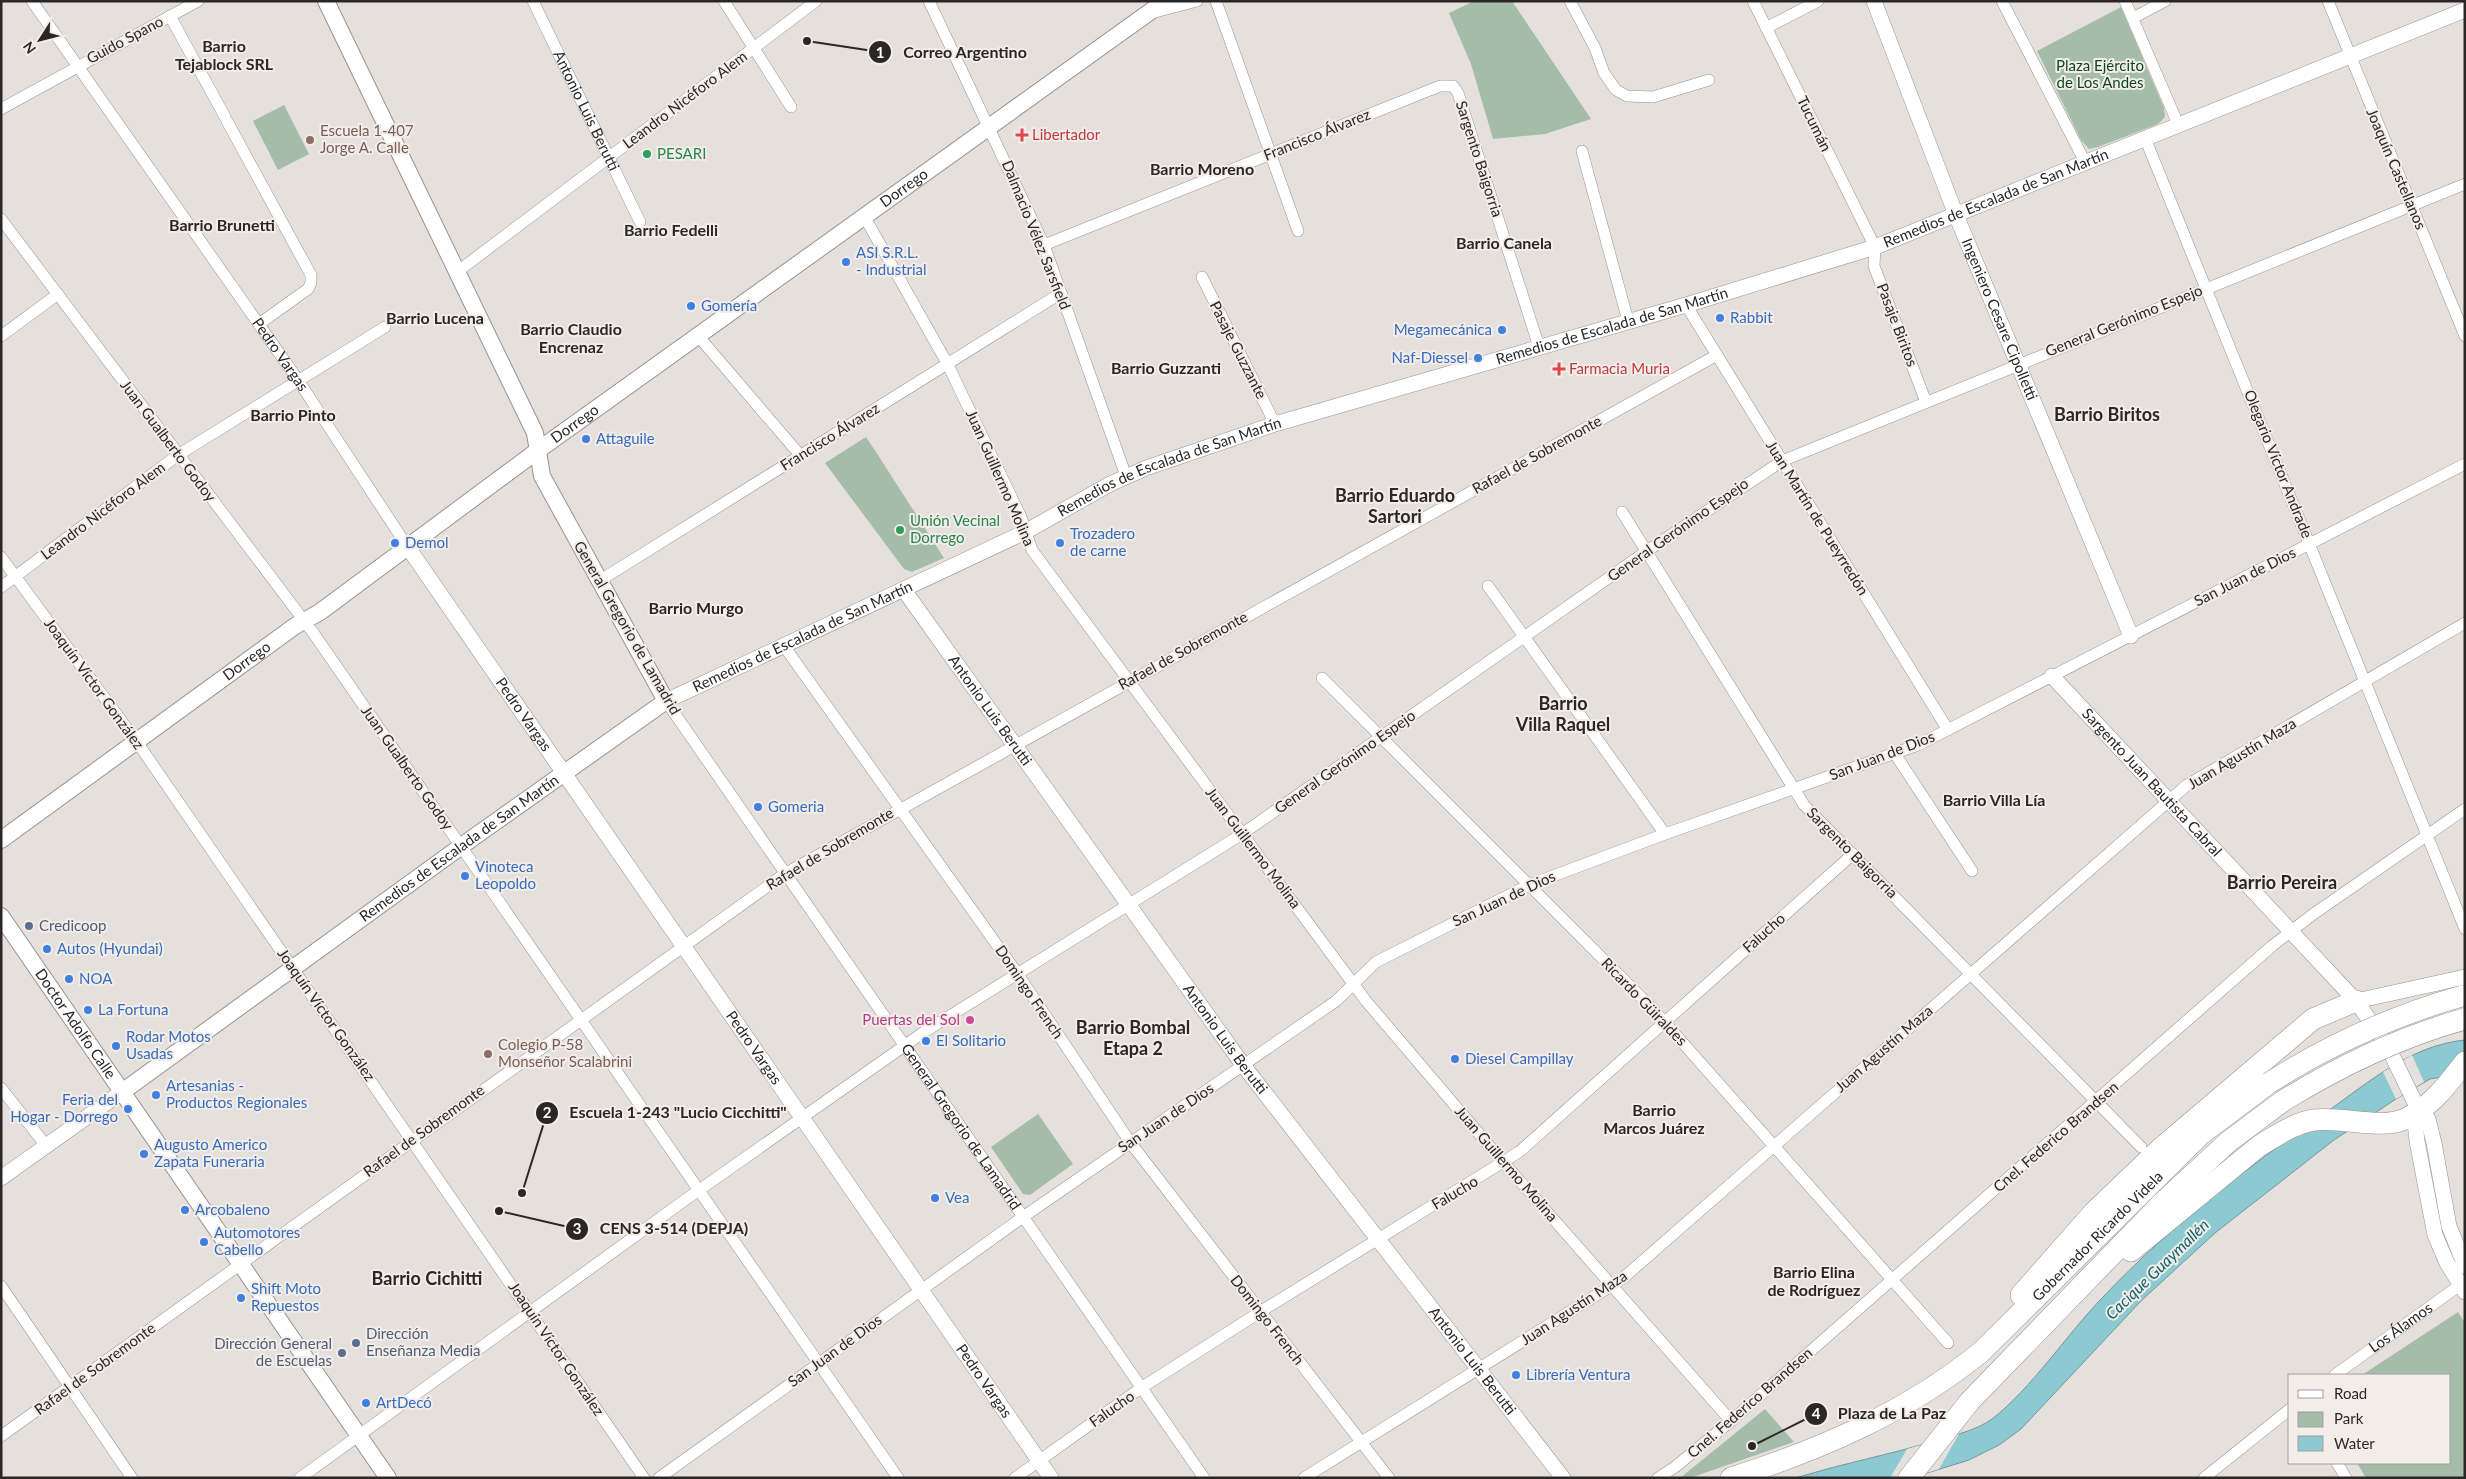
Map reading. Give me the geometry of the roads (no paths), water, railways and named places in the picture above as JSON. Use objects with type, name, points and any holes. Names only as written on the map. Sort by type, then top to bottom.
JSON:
[{"type":"highway","name":"Gobernador Ricardo Videla","points":[[1732,1478],[1847,1435],[1899,1409],[1954,1374],[1981,1352],[2201,1134],[2269,1083],[2321,1051],[2363,1030],[2464,990]]},
{"type":"highway","points":[[1954,1374],[2094,1212],[2160,1149],[2313,1019],[2356,1001]]},
{"type":"highway","name":"Gobernador Ricardo Videla","points":[[1909,1478],[1970,1401],[2191,1176],[2228,1142],[2282,1101],[2317,1080],[2370,1053],[2412,1035],[2465,1019]]},
{"type":"highway","points":[[2044,1324],[2259,1146],[2291,1128],[2315,1120],[2396,1121],[2419,1111],[2438,1097],[2460,1068]]},
{"type":"main road","name":"General Gregorio de Lamadrid","points":[[326,1],[535,433],[542,476],[666,701]]},
{"type":"main road","name":"Dorrego","points":[[1,840],[304,621],[320,612],[537,451],[699,337],[864,216],[1165,1]]},
{"type":"main road","name":"Remedios de Escalada de San Martín","points":[[122,1092],[461,846],[666,701]]},
{"type":"main road","name":"Doctor Adolfo Calle","points":[[1,916],[388,1478]]},
{"type":"street","name":"Pedro Vargas","points":[[32,1],[298,380],[407,546],[1051,1478]]},
{"type":"street","name":"Guido Spano","points":[[1,109],[198,1]]},
{"type":"street","name":"Antonio Luis Berutti","points":[[533,1],[640,222]]},
{"type":"street","points":[[724,1],[791,107]]},
{"type":"street","name":"Leandro Nicéforo Alem","points":[[457,272],[816,1]]},
{"type":"street","name":"Dalmacio Vélez Sarsfield","points":[[929,1],[1044,246],[1126,476]]},
{"type":"street","name":"Dorrego","points":[[1150,13],[1197,1]]},
{"type":"street","points":[[1216,1],[1298,231]]},
{"type":"street","points":[[1570,1],[1595,48],[1604,73],[1616,90],[1627,96],[1653,97],[1709,80]]},
{"type":"street","name":"Tucumán","points":[[1753,1],[1876,247]]},
{"type":"street","points":[[1766,28],[1818,1]]},
{"type":"street","name":"Ingeniero Cesare Cipolletti","points":[[1874,1],[1956,215],[2131,636]]},
{"type":"street","points":[[2002,1],[2085,162]]},
{"type":"street","points":[[2125,1],[2178,124]]},
{"type":"street","points":[[2133,18],[2165,1]]},
{"type":"street","name":"Joaquín Castellanos","points":[[2328,1],[2410,206],[2465,336]]},
{"type":"street","name":"Remedios de Escalada de San Martín","points":[[666,701],[1025,532],[1126,476],[1275,424],[1686,305],[1876,247],[2465,10]]},
{"type":"street","points":[[170,16],[311,275],[311,284],[308,290],[259,324]]},
{"type":"street","name":"Francisco Álvarez","points":[[1044,246],[1440,86],[1453,86]]},
{"type":"street","name":"Sargento Baigorria","points":[[1453,86],[1458,93],[1539,347]]},
{"type":"street","name":"Olegario Víctor Andrade","points":[[2145,138],[2465,929]]},
{"type":"street","points":[[1582,151],[1628,322]]},
{"type":"street","name":"General Gerónimo Espejo","points":[[300,1478],[699,1190],[904,1045],[1242,834],[1647,552],[1782,461],[2206,287],[2465,184]]},
{"type":"street","name":"Juan Guillermo Molina","points":[[864,216],[947,363],[1021,517],[1032,550],[1354,984],[1504,1163],[1731,1421]]},
{"type":"street","name":"Juan Gualberto Godoy","points":[[1,219],[304,621],[898,1478]]},
{"type":"street","name":"Pasaje Biritos","points":[[1876,247],[1874,266],[1926,402]]},
{"type":"street","name":"Pasaje Guzzante","points":[[1202,277],[1275,424]]},
{"type":"street","points":[[1,336],[58,294]]},
{"type":"street","name":"Francisco Álvarez","points":[[599,581],[947,363],[1061,294]]},
{"type":"street","name":"Juan Martín de Pueyrredón","points":[[1686,305],[1948,730]]},
{"type":"street","name":"Leandro Nicéforo Alem","points":[[1,587],[178,455],[385,328]]},
{"type":"street","points":[[699,337],[800,455]]},
{"type":"street","name":"Rafael de Sobremonte","points":[[1,1436],[412,1139],[786,873],[899,808],[1718,355]]},
{"type":"street","name":"San Juan de Dios","points":[[659,1478],[1023,1217],[1341,997],[1376,962],[1529,885],[1665,834],[1895,754],[1948,730],[2465,464]]},
{"type":"street","name":"Sargento Baigorria","points":[[1622,512],[1804,805],[2141,1147]]},
{"type":"street","name":"Joaquín Víctor González","points":[[1,557],[137,742],[531,1311],[644,1478]]},
{"type":"street","points":[[1488,586],[1665,834]]},
{"type":"street","name":"Antonio Luis Berutti","points":[[904,590],[1243,1065],[1563,1478]]},
{"type":"street","name":"Juan Agustín Maza","points":[[1304,1478],[1613,1285],[1775,1146],[2187,785],[2465,623]]},
{"type":"street","name":"Domingo French","points":[[784,646],[1017,974],[1130,1142],[1389,1478]]},
{"type":"street","name":"Sargento Juan Bautista Cabral","points":[[2052,676],[2356,1001],[2380,1034],[2404,1076],[2419,1111],[2428,1119],[2449,1226],[2465,1266]]},
{"type":"street","name":"Ricardo Güiraldes","points":[[1322,678],[1382,736],[1665,1022],[1948,1342]]},
{"type":"street","name":"General Gregorio de Lamadrid","points":[[666,701],[1204,1478]]},
{"type":"street","points":[[1895,754],[1972,871]]},
{"type":"street","name":"Cnel. Federico Brandsen","points":[[1658,1478],[1675,1467],[1731,1421],[2291,931],[2465,809]]},
{"type":"street","name":"Falucho","points":[[1015,1478],[1142,1388],[1260,1312],[1504,1163],[1532,1142],[1853,854]]},
{"type":"street","points":[[2356,1001],[2464,990]]},
{"type":"street","points":[[1,1088],[47,1147]]},
{"type":"street","name":"Remedios de Escalada de San Martín","points":[[1,1178],[122,1092]]},
{"type":"street","points":[[2419,1111],[2415,1122],[2417,1141],[2435,1235],[2447,1263],[2463,1285]]},
{"type":"street","name":"Los Álamos","points":[[2336,1374],[2463,1285]]},
{"type":"street","points":[[1,1286],[132,1478]]},
{"type":"street","points":[[2204,1478],[2288,1411]]},
{"type":"street","points":[[2338,1464],[2346,1478]]},
{"type":"water","name":"Cacique Guaymallén","points":[[2465,1040],[2465,1073],[2430,1079],[2396,1099],[2334,1140],[2215,1233],[2141,1301],[2021,1429],[1999,1445],[1969,1460],[1911,1478],[1795,1478],[1957,1435],[1979,1427],[1992,1419],[2035,1377],[2103,1297],[2155,1246],[2211,1198],[2298,1132],[2392,1066],[2427,1049]]},
{"type":"place","name":"Correo Argentino","points":[[807,41]]},
{"type":"place","name":"Libertador","points":[[1022,135]]},
{"type":"place","name":"Escuela 1-407 Jorge A. Calle","points":[[310,140]]},
{"type":"place","name":"PESARI","points":[[647,154]]},
{"type":"place","name":"ASI S.R.L. - Industrial","points":[[846,262]]},
{"type":"place","name":"Gomería","points":[[691,306]]},
{"type":"place","name":"Rabbit","points":[[1720,318]]},
{"type":"place","name":"Megamecánica","points":[[1502,330]]},
{"type":"place","name":"Naf-Diessel","points":[[1478,358]]},
{"type":"place","name":"Farmacia Muria","points":[[1559,369]]},
{"type":"place","name":"Attaguile","points":[[586,439]]},
{"type":"place","name":"Unión Vecinal Dorrego","points":[[900,530]]},
{"type":"place","name":"Demol","points":[[395,543]]},
{"type":"place","name":"Trozadero de carne","points":[[1060,543]]},
{"type":"place","name":"Gomeria","points":[[758,807]]},
{"type":"place","name":"Vinoteca Leopoldo","points":[[465,876]]},
{"type":"place","name":"Credicoop","points":[[29,926]]},
{"type":"place","name":"Autos (Hyundai)","points":[[47,949]]},
{"type":"place","name":"NOA","points":[[69,979]]},
{"type":"place","name":"La Fortuna","points":[[88,1010]]},
{"type":"place","name":"Puertas del Sol","points":[[970,1020]]},
{"type":"place","name":"El Solitario","points":[[926,1041]]},
{"type":"place","name":"Rodar Motos Usadas","points":[[116,1046]]},
{"type":"place","name":"Colegio P-58 Monseñor Scalabrini","points":[[488,1054]]},
{"type":"place","name":"Diesel Campillay","points":[[1455,1059]]},
{"type":"place","name":"Artesanias - Productos Regionales","points":[[156,1095]]},
{"type":"place","name":"Feria del Hogar - Dorrego","points":[[128,1109]]},
{"type":"place","name":"Augusto Americo Zapata Funeraria","points":[[144,1154]]},
{"type":"place","name":"Escuela 1-243 \"Lucio Cicchitti\"","points":[[522,1193]]},
{"type":"place","name":"Vea","points":[[935,1198]]},
{"type":"place","name":"Arcobaleno","points":[[185,1210]]},
{"type":"place","name":"CENS 3-514 (DEPJA)","points":[[499,1211]]},
{"type":"place","name":"Automotores Cabello","points":[[204,1242]]},
{"type":"place","name":"Shift Moto Repuestos","points":[[241,1298]]},
{"type":"place","name":"Dirección Enseñanza Media","points":[[356,1343]]},
{"type":"place","name":"Dirección General de Escuelas","points":[[342,1353]]},
{"type":"place","name":"Librería Ventura","points":[[1516,1375]]},
{"type":"place","name":"ArtDecó","points":[[366,1403]]},
{"type":"place","name":"Plaza de La Paz","points":[[1752,1446]]},
{"type":"district","name":"Barrio Tejablock SRL","points":[[224,55]]},
{"type":"district","name":"Barrio Moreno","points":[[1202,169]]},
{"type":"district","name":"Barrio Brunetti","points":[[222,225]]},
{"type":"district","name":"Barrio Fedelli","points":[[671,230]]},
{"type":"district","name":"Barrio Canela","points":[[1504,243]]},
{"type":"district","name":"Barrio Lucena","points":[[435,318]]},
{"type":"district","name":"Barrio Claudio Encrenaz","points":[[571,338]]},
{"type":"district","name":"Barrio Guzzanti","points":[[1166,368]]},
{"type":"district","name":"Barrio Pinto","points":[[293,415]]},
{"type":"district","name":"Barrio Biritos","points":[[2107,415]]},
{"type":"district","name":"Barrio Eduardo Sartori","points":[[1395,506]]},
{"type":"district","name":"Barrio Murgo","points":[[696,608]]},
{"type":"district","name":"Barrio Villa Raquel","points":[[1563,714]]},
{"type":"district","name":"Barrio Villa Lía","points":[[1994,800]]},
{"type":"district","name":"Barrio Pereira","points":[[2282,883]]},
{"type":"district","name":"Barrio Bombal Etapa 2","points":[[1133,1038]]},
{"type":"district","name":"Barrio Marcos Juárez","points":[[1654,1119]]},
{"type":"district","name":"Barrio Cichitti","points":[[427,1279]]},
{"type":"district","name":"Barrio Elina de Rodríguez","points":[[1814,1281]]},
{"type":"park label","name":"Plaza Ejército de Los Andes","points":[[2100,74]]}]
